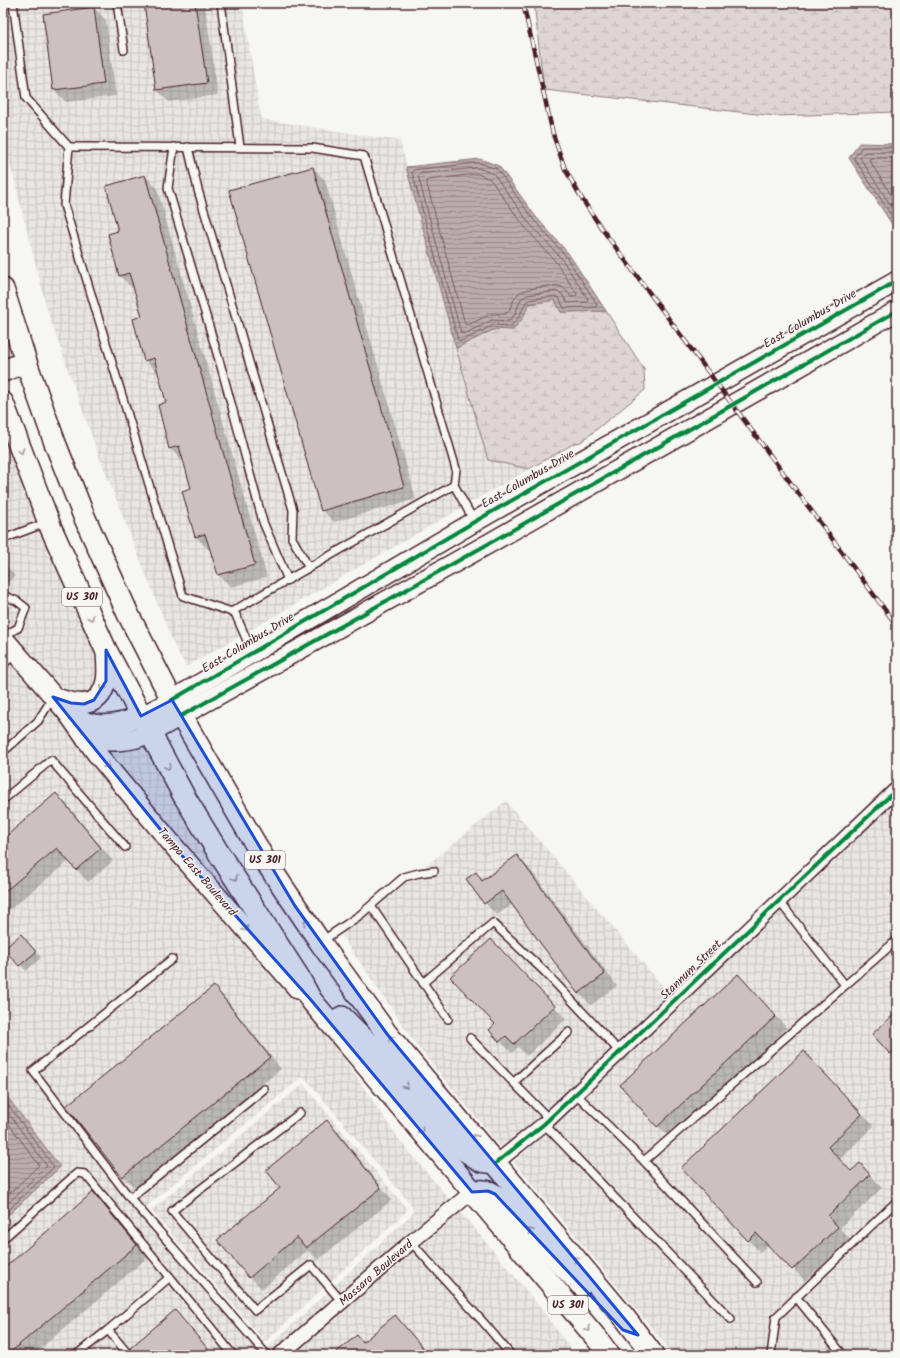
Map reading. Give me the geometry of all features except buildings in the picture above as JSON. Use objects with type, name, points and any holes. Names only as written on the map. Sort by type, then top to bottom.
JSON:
[{"type":"main road","name":"US 301","points":[[3,289],[26,362],[55,443],[83,514],[128,614],[176,708],[264,859],[320,942],[388,1034],[625,1318],[653,1355]]},
{"type":"main road","points":[[3,371],[26,362]]},
{"type":"main road","name":"US 301","points":[[4,410],[48,521],[106,650],[184,796],[314,1003],[593,1334],[608,1355]]},
{"type":"main road","points":[[314,1003],[338,1013],[373,1048],[464,1150],[481,1161],[496,1162]]},
{"type":"main road","points":[[472,1192],[488,1190],[495,1194],[623,1330],[638,1335]]},
{"type":"street","name":"East Columbus Drive","points":[[176,708],[252,653],[474,522],[897,281]]},
{"type":"street","points":[[86,740],[118,742],[136,739],[145,724],[488,544],[897,311]]},
{"type":"street","points":[[474,522],[488,544]]},
{"type":"street","name":"Tampa East Boulevard","points":[[3,637],[9,659],[53,697],[67,712],[97,754],[177,850],[296,986],[314,1003]]},
{"type":"street","points":[[53,697],[71,703],[84,704],[94,700],[100,694],[106,681],[106,650]]},
{"type":"street","name":"Tampa East Boulevard","points":[[67,712],[86,722],[105,725],[120,723],[145,724]]},
{"type":"street","name":"Stannum Street","points":[[496,1162],[547,1122],[897,789]]},
{"type":"street","name":"Massaro Boulevard","points":[[280,1355],[411,1242],[472,1192]]},
{"type":"lane","points":[[13,3],[26,98],[70,147],[64,205],[183,596],[235,614],[252,653]]},
{"type":"lane","points":[[117,3],[124,50]]},
{"type":"lane","points":[[221,3],[240,147]]},
{"type":"lane","points":[[70,147],[312,148],[364,156],[456,469],[454,485],[474,522]]},
{"type":"lane","points":[[174,147],[168,188],[222,370],[263,522],[288,580]]},
{"type":"lane","points":[[188,147],[201,197],[293,510],[292,538],[309,568]]},
{"type":"lane","points":[[231,612],[454,485]]},
{"type":"lane","points":[[3,539],[48,521]]},
{"type":"lane","points":[[3,594],[17,601],[26,608],[18,628],[3,637]]},
{"type":"lane","points":[[3,752],[38,721],[53,697]]},
{"type":"lane","points":[[3,800],[52,760],[125,847]]},
{"type":"lane","points":[[320,942],[360,915],[404,877],[434,871]]},
{"type":"lane","points":[[779,901],[845,985]]},
{"type":"lane","points":[[371,906],[448,1019]]},
{"type":"lane","points":[[423,983],[493,923],[545,972],[620,1052]]},
{"type":"lane","points":[[644,1161],[897,940]]},
{"type":"lane","points":[[172,959],[33,1071],[130,1198],[268,1355]]},
{"type":"lane","points":[[514,1082],[569,1032]]},
{"type":"lane","points":[[470,1038],[514,1082],[547,1122],[731,1319]]},
{"type":"lane","points":[[130,1198],[264,1089]]},
{"type":"lane","points":[[576,1094],[644,1161],[757,1282]]},
{"type":"lane","points":[[300,1113],[172,1211],[254,1310],[311,1265],[342,1302]]},
{"type":"lane","points":[[3,1239],[77,1174],[85,1174],[233,1355]]},
{"type":"lane","points":[[772,1355],[776,1317],[897,1201]]},
{"type":"lane","points":[[411,1242],[512,1355]]},
{"type":"lane","points":[[76,1355],[170,1277]]},
{"type":"lane","points":[[796,1297],[843,1355]]},
{"type":"lane","points":[[108,1330],[130,1355]]},
{"type":"highlighted area","points":[[106,650],[141,716],[172,700],[295,906],[387,1034],[638,1335],[623,1330],[495,1194],[488,1191],[472,1192],[311,1000],[177,850],[53,697],[71,703],[84,704],[94,700],[106,681]]},
{"type":"shaded area","points":[[3,3],[242,3],[261,119],[400,141],[435,273],[488,460],[529,469],[186,667],[174,645],[97,451],[48,313],[3,136]]},
{"type":"shaded area","points":[[3,428],[100,655],[96,689],[84,697],[56,691],[3,628]]},
{"type":"shaded area","points":[[3,648],[46,699],[45,701],[49,703],[311,1011],[401,1142],[450,1200],[270,1355],[3,1355],[3,1220],[60,1167],[3,1091]],"holes":[[[301,1078],[304,1078],[412,1206],[413,1212],[267,1348],[263,1348],[146,1213],[146,1209],[148,1205]]]},
{"type":"shaded area","points":[[147,742],[243,913],[101,748]]},
{"type":"shaded area","points":[[897,798],[897,1355],[674,1355],[514,1162]]},
{"type":"shaded area","points":[[506,801],[670,995],[505,1152],[420,1050],[341,935]]},
{"type":"shaded area","points":[[303,1084],[408,1210],[265,1342],[151,1210]]},
{"type":"shaded area","points":[[459,1210],[536,1302],[575,1355],[291,1355]]},
{"type":"green space","points":[[534,3],[897,3],[897,112],[775,116],[544,90]]},
{"type":"green space","points":[[555,300],[561,312],[606,311],[644,369],[645,390],[581,442],[575,443],[529,469],[488,460],[456,348],[495,329],[513,330],[522,319],[529,304]]},
{"type":"water","points":[[859,143],[897,144],[897,232],[849,158]]},
{"type":"water","points":[[480,159],[499,166],[536,217],[568,253],[606,311],[561,312],[555,300],[529,304],[522,319],[513,330],[495,329],[456,348],[406,167]]},
{"type":"water","points":[[3,1091],[60,1167],[3,1220]]},
{"type":"railway","points":[[523,3],[553,134],[565,169],[582,199],[602,229],[897,626]]},
{"type":"cycle path","points":[[172,700],[474,522],[897,281]]},
{"type":"cycle path","points":[[181,716],[488,544],[897,311]]},
{"type":"cycle path","points":[[496,1163],[544,1124],[897,789]]}]
